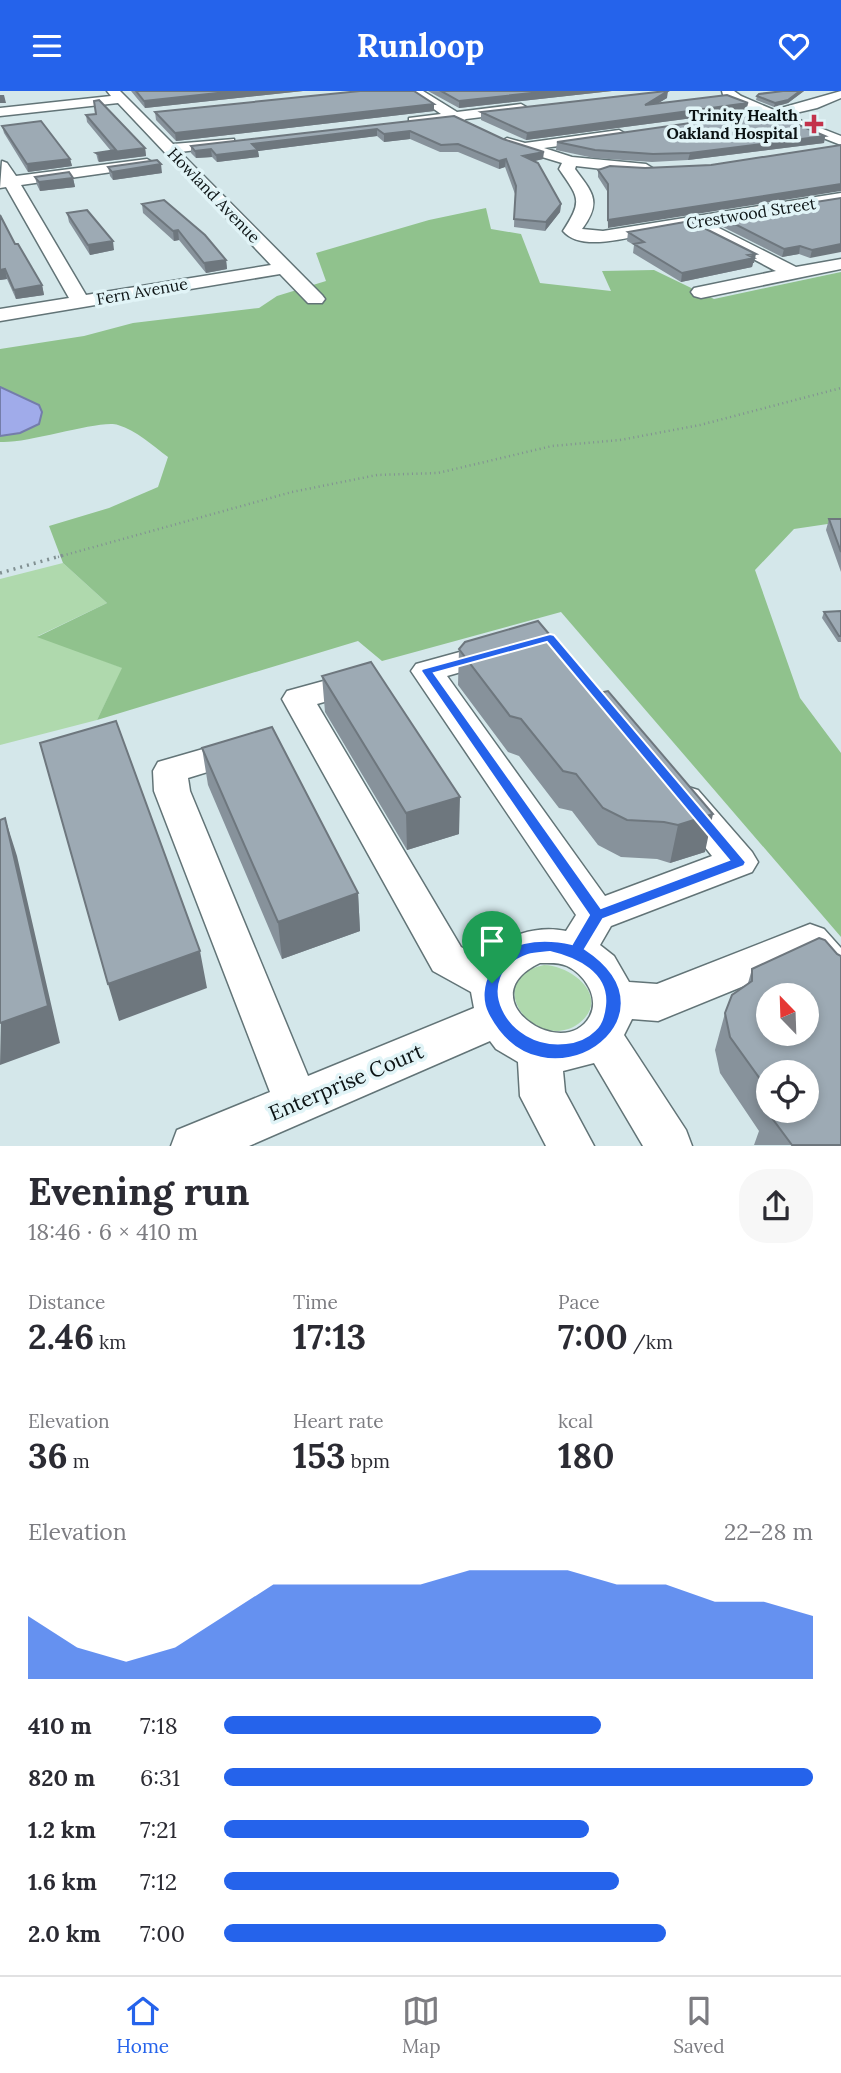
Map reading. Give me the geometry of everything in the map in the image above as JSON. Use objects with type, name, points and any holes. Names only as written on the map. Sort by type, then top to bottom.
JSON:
[{"type":"street","points":[[414,91],[475,128]]},
{"type":"street","points":[[728,91],[731,97],[761,115],[833,148]]},
{"type":"street","points":[[761,115],[812,105],[841,93]]},
{"type":"street","points":[[0,112],[116,95]]},
{"type":"street","name":"Howland Avenue","points":[[116,95],[314,299]]},
{"type":"street","points":[[398,123],[534,107]]},
{"type":"street","points":[[136,115],[159,113]]},
{"type":"street","points":[[521,148],[627,133]]},
{"type":"street","points":[[489,134],[521,148],[571,161],[621,168],[663,169]]},
{"type":"street","points":[[5,182],[248,140]]},
{"type":"street","name":"Crestwood Street","points":[[571,161],[568,171],[583,189],[586,200],[583,216],[572,230],[577,235],[597,237],[841,198]]},
{"type":"street","points":[[0,163],[5,182],[82,302]]},
{"type":"street","points":[[694,222],[793,273]]},
{"type":"street","points":[[701,292],[841,264]]},
{"type":"street","name":"Fern Avenue","points":[[0,315],[284,268]]},
{"type":"street","points":[[525,644],[427,671],[597,915]]},
{"type":"street","points":[[349,685],[298,699],[447,959],[495,1001],[514,1038],[538,1050],[552,1052],[579,1049],[607,1017],[658,1003],[810,941],[841,977]]},
{"type":"street","points":[[242,749],[170,771],[172,791],[296,1103]]},
{"type":"street","points":[[667,776],[739,862],[597,915],[576,951],[598,966],[611,987],[607,1017],[669,1146]]},
{"type":"street","name":"Enterprise Court","points":[[194,1146],[296,1103],[495,1001],[503,963],[524,950],[550,946],[576,951]]},
{"type":"street","points":[[538,1050],[543,1096],[571,1146]]},
{"type":"path","points":[[0,573],[292,492],[377,475],[438,473],[552,446],[620,440],[701,425],[841,389]]},
{"type":"green space","points":[[486,208],[491,229],[521,234],[540,283],[611,291],[602,271],[654,270],[714,299],[841,272],[841,522],[794,529],[755,570],[800,698],[841,753],[841,937],[561,612],[382,661],[358,641],[97,720],[122,668],[37,637],[107,603],[63,563],[49,526],[109,508],[158,487],[168,457],[132,431],[109,424],[0,442],[0,349],[84,336],[133,323],[259,308],[277,296],[326,281],[316,253],[429,220]]},
{"type":"green space","points":[[63,563],[107,603],[38,636],[123,668],[97,720],[0,745],[0,579]]},
{"type":"green space","points":[[544,965],[567,971],[585,985],[590,995],[588,1014],[578,1024],[562,1031],[545,1029],[531,1022],[520,1011],[515,998],[516,984],[525,973]]},
{"type":"water","points":[[0,387],[39,405],[42,412],[39,424],[20,433],[0,436]]},
{"type":"building","points":[[136,91],[236,91],[144,101]]},
{"type":"building","points":[[360,91],[414,91],[434,104],[175,133],[155,112]]},
{"type":"building","points":[[441,91],[550,91],[459,101]]},
{"type":"building","points":[[668,91],[645,105],[727,95],[748,103],[527,133],[481,112]]},
{"type":"building","points":[[800,91],[788,100],[775,103],[757,96],[759,94]]},
{"type":"building","points":[[99,100],[145,148],[96,153],[116,150],[86,115],[96,114],[94,101]]},
{"type":"building","points":[[768,112],[825,136],[690,153],[653,154],[595,150],[557,142]]},
{"type":"building","points":[[454,116],[503,139],[544,152],[523,156],[538,163],[561,204],[546,222],[514,219],[516,186],[506,159],[499,161],[458,144],[441,145],[410,131],[384,134],[377,129],[252,144],[258,150],[216,155],[211,149],[195,151],[191,146]]},
{"type":"building","points":[[41,121],[70,159],[27,164],[2,126]]},
{"type":"building","points":[[841,145],[841,184],[608,220],[608,184],[598,170],[610,166],[645,168],[711,165]]},
{"type":"building","points":[[157,160],[161,164],[112,172],[108,167]]},
{"type":"building","points":[[69,172],[73,178],[39,182],[35,177]]},
{"type":"building","points":[[841,198],[841,244],[812,250],[800,246],[784,249],[721,217]]},
{"type":"building","points":[[164,200],[205,235],[226,260],[204,263],[178,230],[173,231],[142,204]]},
{"type":"building","points":[[87,210],[113,241],[88,245],[67,213]]},
{"type":"building","points":[[0,215],[42,285],[14,290],[5,269],[0,270]]},
{"type":"building","points":[[690,221],[756,254],[748,255],[754,258],[682,273],[634,244],[644,242],[628,232]]},
{"type":"building","points":[[829,519],[841,519],[841,552]]},
{"type":"building","points":[[841,611],[841,636],[839,636],[824,612]]},
{"type":"building","points":[[538,621],[599,693],[608,691],[713,814],[678,825],[627,820],[603,808],[576,774],[563,771],[521,719],[510,716],[459,649],[465,642]]},
{"type":"building","points":[[371,662],[460,797],[406,813],[322,676]]},
{"type":"building","points":[[116,721],[200,951],[108,984],[40,743]]},
{"type":"building","points":[[272,727],[358,893],[278,922],[202,748]]},
{"type":"building","points":[[5,818],[48,1006],[0,1023],[0,820]]},
{"type":"building","points":[[819,938],[825,940],[841,956],[841,1145],[792,1145],[776,1123],[819,1123],[819,1060],[756,1060],[756,1073],[730,1037],[725,1013],[732,995],[752,981],[752,969]]},
{"type":"place","name":"Trinity Health Oakland Hospital","points":[[814,124]]},
{"type":"route","points":[[492,983],[492,1007],[504,1029],[514,1038],[538,1050],[566,1052],[579,1049],[600,1036],[612,1019],[614,999],[606,976],[598,966],[576,951],[597,915],[427,671],[550,637],[739,862],[597,915],[576,951],[563,947],[536,946],[513,955],[503,963],[492,983]]}]
